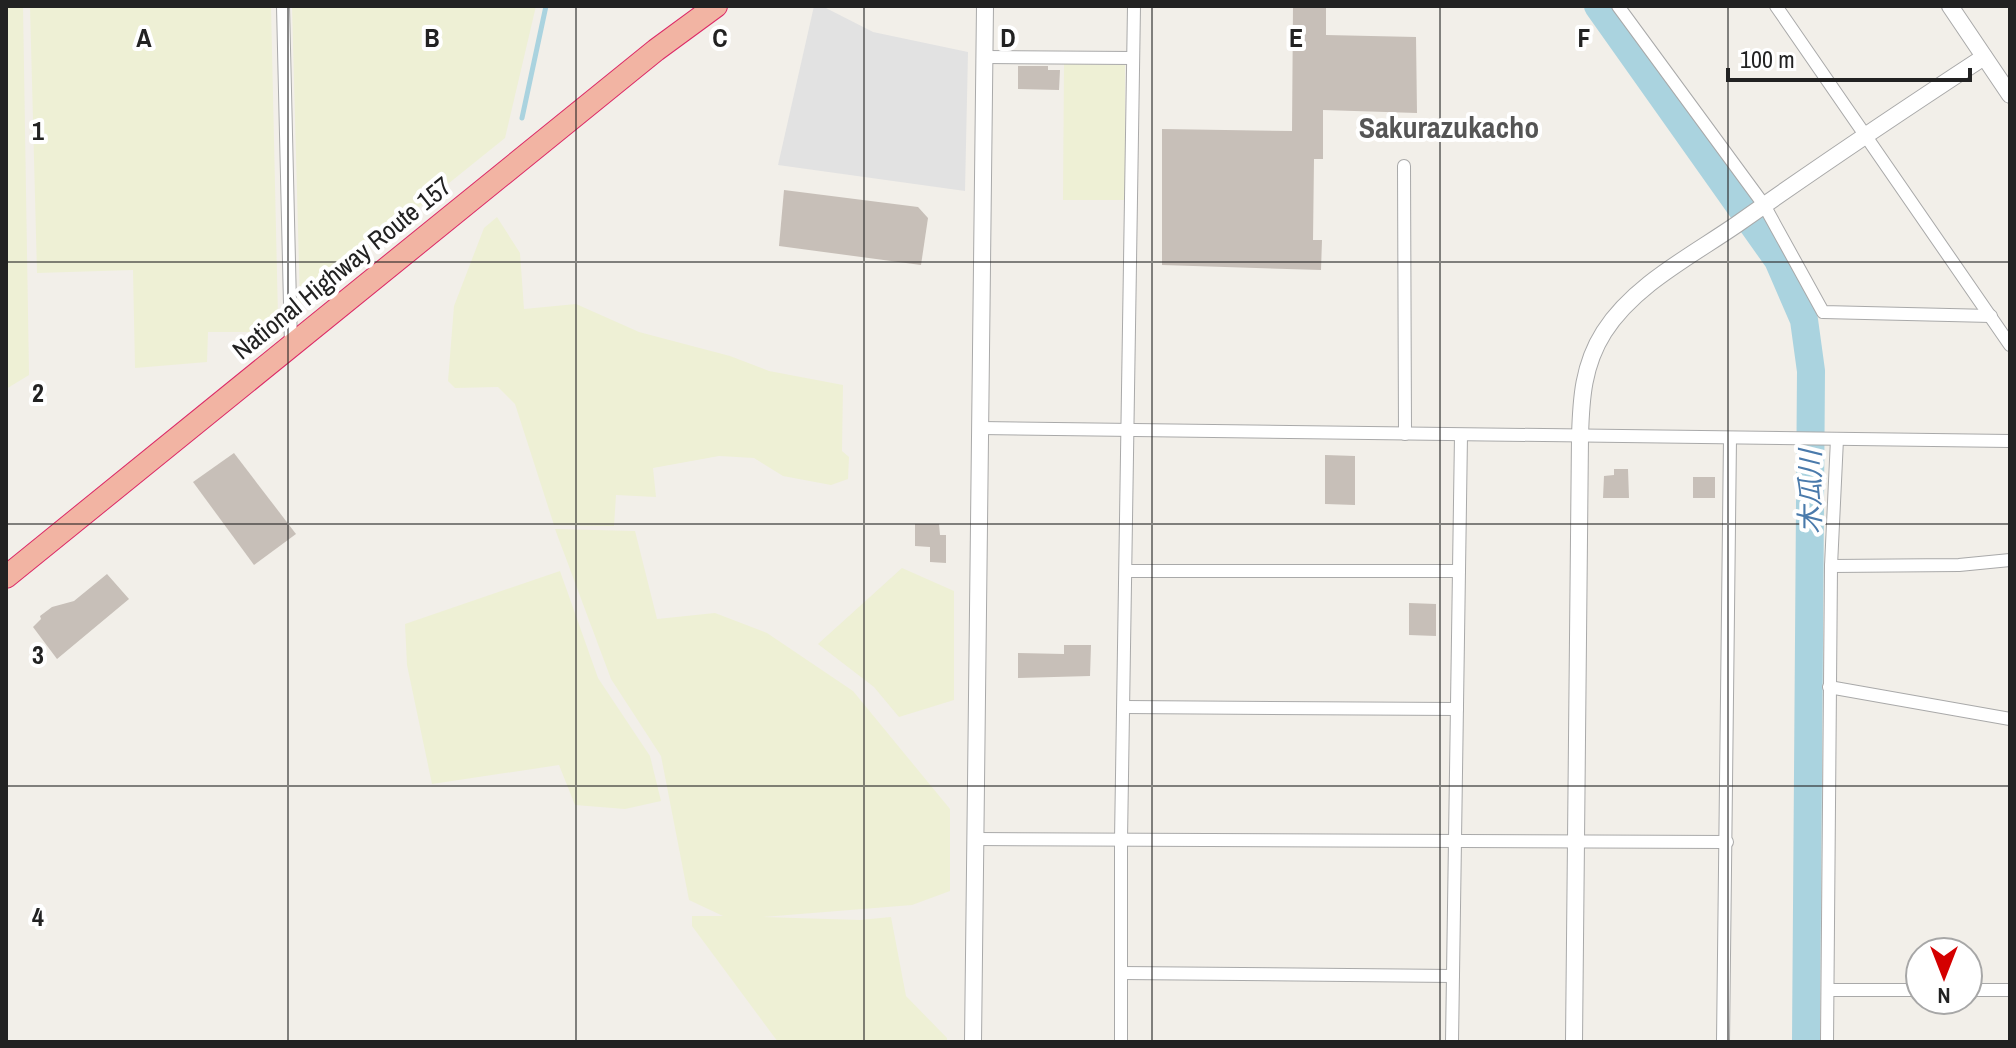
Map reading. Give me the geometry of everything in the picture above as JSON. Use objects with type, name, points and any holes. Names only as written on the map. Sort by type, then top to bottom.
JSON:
[{"type":"highway","name":"National Highway Route 157","points":[[6,577],[656,50],[716,6]]},
{"type":"street","points":[[283,6],[291,347]]},
{"type":"street","points":[[973,1042],[985,6]]},
{"type":"street","points":[[1121,1042],[1121,840],[1134,6]]},
{"type":"street","points":[[1618,6],[1760,208],[1823,312],[1991,316]]},
{"type":"street","points":[[1776,6],[2010,345]]},
{"type":"street","points":[[1950,6],[2010,95]]},
{"type":"street","points":[[985,57],[1133,58]]},
{"type":"street","points":[[1574,1042],[1580,437],[1584,377],[1593,351],[1605,330],[1644,290],[1864,136],[1984,57]]},
{"type":"street","points":[[1404,166],[1405,434]]},
{"type":"street","points":[[980,428],[2010,441]]},
{"type":"street","points":[[1452,1042],[1461,435]]},
{"type":"street","points":[[1723,1042],[1730,438]]},
{"type":"street","points":[[1827,1042],[1831,566],[1837,439]]},
{"type":"street","points":[[1831,566],[1959,565],[2010,560]]},
{"type":"street","points":[[1126,571],[1459,571]]},
{"type":"street","points":[[1829,687],[2010,719]]},
{"type":"street","points":[[1124,707],[1457,709]]},
{"type":"street","points":[[975,839],[1727,842]]},
{"type":"street","points":[[1121,973],[1453,976]]},
{"type":"street","points":[[1828,990],[1904,990]]},
{"type":"street","points":[[1984,990],[2010,990]]},
{"type":"green space","points":[[6,6],[23,6],[29,375],[6,389]]},
{"type":"green space","points":[[30,6],[271,6],[278,318],[261,332],[208,332],[207,362],[135,368],[133,270],[37,273]]},
{"type":"green space","points":[[292,6],[536,6],[505,138],[300,303]]},
{"type":"green space","points":[[1064,64],[1125,65],[1125,200],[1063,200]]},
{"type":"green space","points":[[497,217],[520,253],[524,309],[576,304],[639,332],[730,356],[769,371],[843,385],[842,451],[849,457],[848,479],[831,485],[783,476],[754,458],[719,456],[653,468],[656,497],[616,495],[614,526],[554,525],[515,404],[498,387],[455,388],[448,381],[454,306],[484,228]]},
{"type":"green space","points":[[555,529],[635,531],[657,619],[715,613],[767,633],[853,691],[950,809],[950,891],[912,905],[763,917],[860,920],[891,917],[906,996],[947,1038],[947,1042],[778,1042],[692,926],[692,916],[723,916],[689,900],[661,756],[611,679]]},
{"type":"green space","points":[[902,568],[954,591],[954,700],[899,717],[874,687],[818,644]]},
{"type":"green space","points":[[560,571],[598,678],[650,756],[661,801],[625,809],[575,805],[559,765],[432,784],[407,665],[405,624]]},
{"type":"shaded area","points":[[814,6],[822,6],[873,32],[968,52],[965,191],[778,165]]},
{"type":"building","points":[[1293,6],[1326,6],[1326,35],[1416,37],[1417,113],[1323,110],[1323,159],[1314,159],[1313,240],[1322,240],[1321,270],[1162,265],[1162,129],[1292,131]]},
{"type":"building","points":[[1018,66],[1048,66],[1048,70],[1060,70],[1059,90],[1018,89]]},
{"type":"building","points":[[784,190],[918,207],[928,218],[921,265],[779,246]]},
{"type":"building","points":[[234,453],[296,534],[254,565],[193,482]]},
{"type":"building","points":[[1325,455],[1355,456],[1355,505],[1325,504]]},
{"type":"building","points":[[1614,469],[1628,469],[1629,498],[1603,498],[1604,476],[1614,475]]},
{"type":"building","points":[[1693,477],[1715,477],[1715,498],[1693,498]]},
{"type":"building","points":[[915,524],[939,524],[940,535],[946,535],[946,563],[930,562],[930,547],[915,546]]},
{"type":"building","points":[[107,574],[129,599],[57,659],[33,627],[41,619],[40,616],[52,607],[74,601]]},
{"type":"building","points":[[1409,603],[1436,604],[1436,636],[1409,635]]},
{"type":"building","points":[[1064,645],[1091,645],[1090,676],[1018,678],[1018,653],[1064,654]]},
{"type":"waterway","points":[[522,118],[546,6]]},
{"type":"waterway","name":"木瓜川","points":[[1598,6],[1778,260],[1804,320],[1811,371],[1806,1042]]},
{"type":"district","name":"Sakurazukacho","points":[[1449,128]]}]
